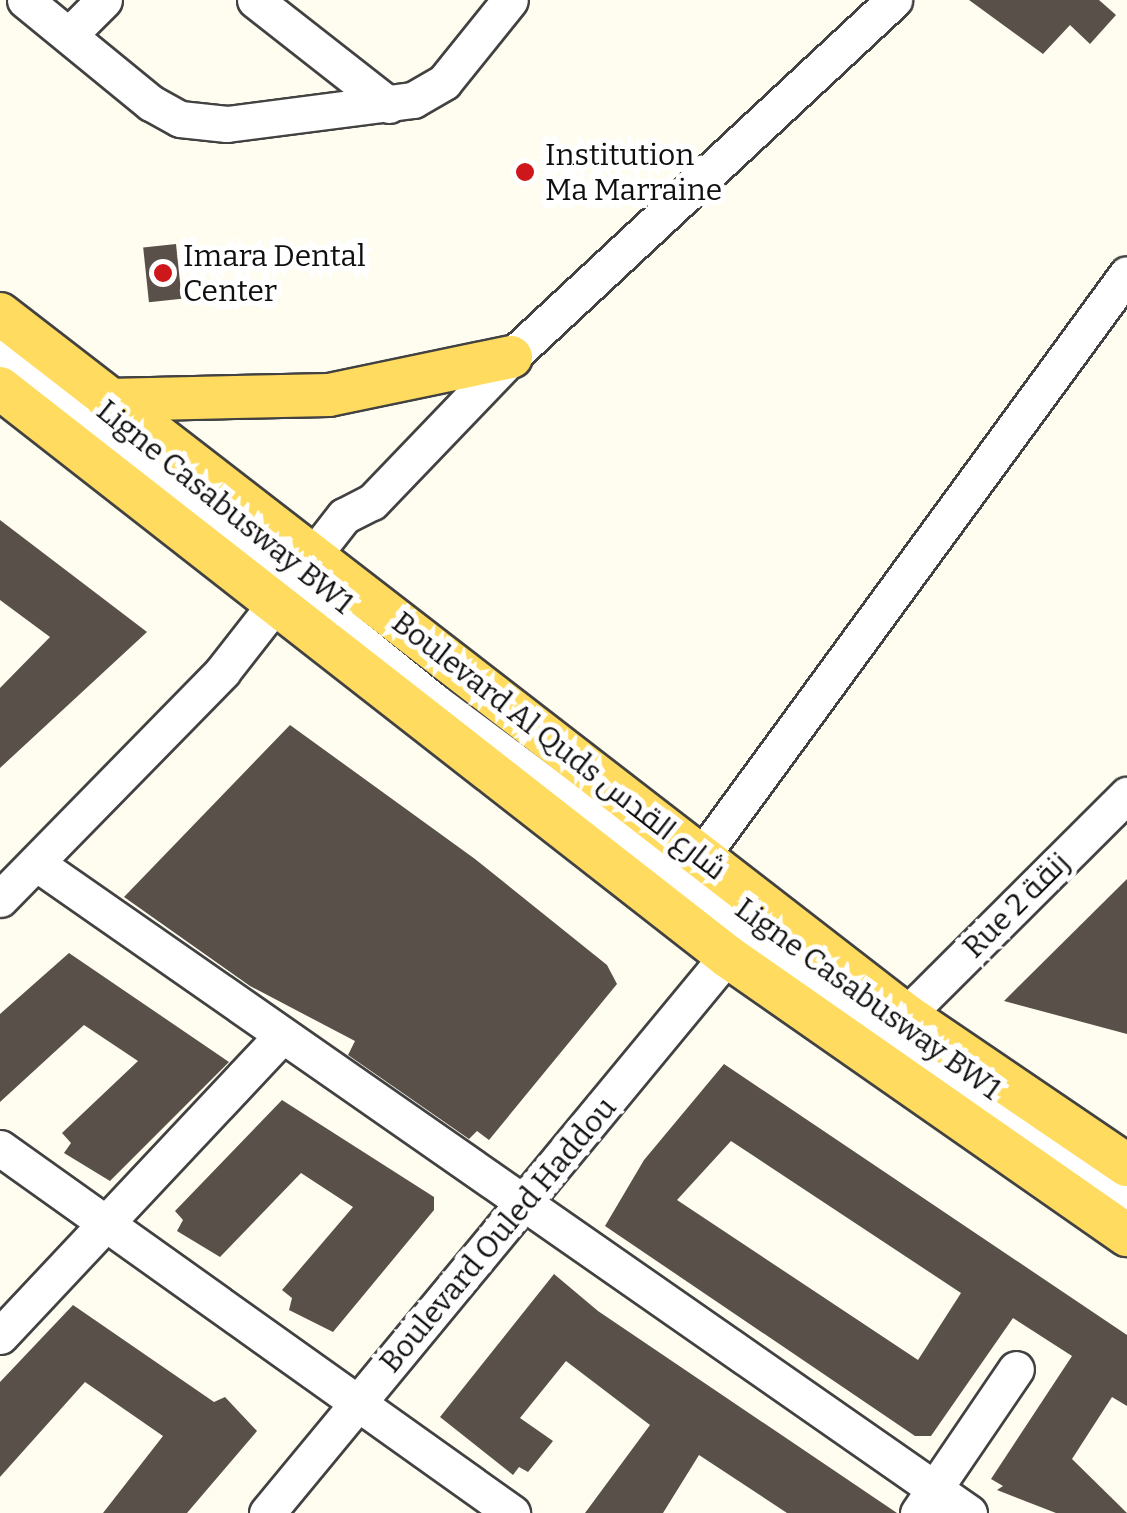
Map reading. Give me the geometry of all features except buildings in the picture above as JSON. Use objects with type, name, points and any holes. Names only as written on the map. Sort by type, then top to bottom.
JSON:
[{"type":"main road","name":"Boulevard Al Quds شارع القدس","points":[[0,314],[108,400],[301,583],[727,956],[1127,1235]]},
{"type":"main road","points":[[108,400],[330,395],[511,357]]},
{"type":"main road","name":"Boulevard Al Quds شارع القدس","points":[[3,397],[301,583],[700,858],[906,1015],[1127,1165]]},
{"type":"street","points":[[25,0],[180,118],[272,121],[389,106],[444,82],[510,0]]},
{"type":"street","points":[[70,34],[104,0]]},
{"type":"street","points":[[255,0],[389,106]]},
{"type":"street","points":[[0,899],[222,672],[372,502],[511,357],[894,0]]},
{"type":"street","points":[[700,858],[1127,274]]},
{"type":"street","name":"Ligne Casabusway BW1","points":[[0,328],[301,583],[373,627],[784,942],[1127,1183]]},
{"type":"street","name":"Ligne Casabusway BW1","points":[[0,350],[783,961],[1127,1200]]},
{"type":"street","name":"Rue 2 زنقة","points":[[906,1015],[1127,796]]},
{"type":"street","points":[[36,862],[926,1501],[969,1513]]},
{"type":"street","name":"Boulevard Ouled Haddou","points":[[275,1510],[360,1400],[522,1210],[727,956]]},
{"type":"street","points":[[0,1336],[111,1228],[282,1038]]},
{"type":"street","points":[[0,1148],[360,1400],[512,1513]]},
{"type":"street","points":[[926,1501],[1016,1369]]},
{"type":"place","name":"Institution Ma Marraine","points":[[525,172]]},
{"type":"place","name":"Imara Dental Center","points":[[163,273]]}]
